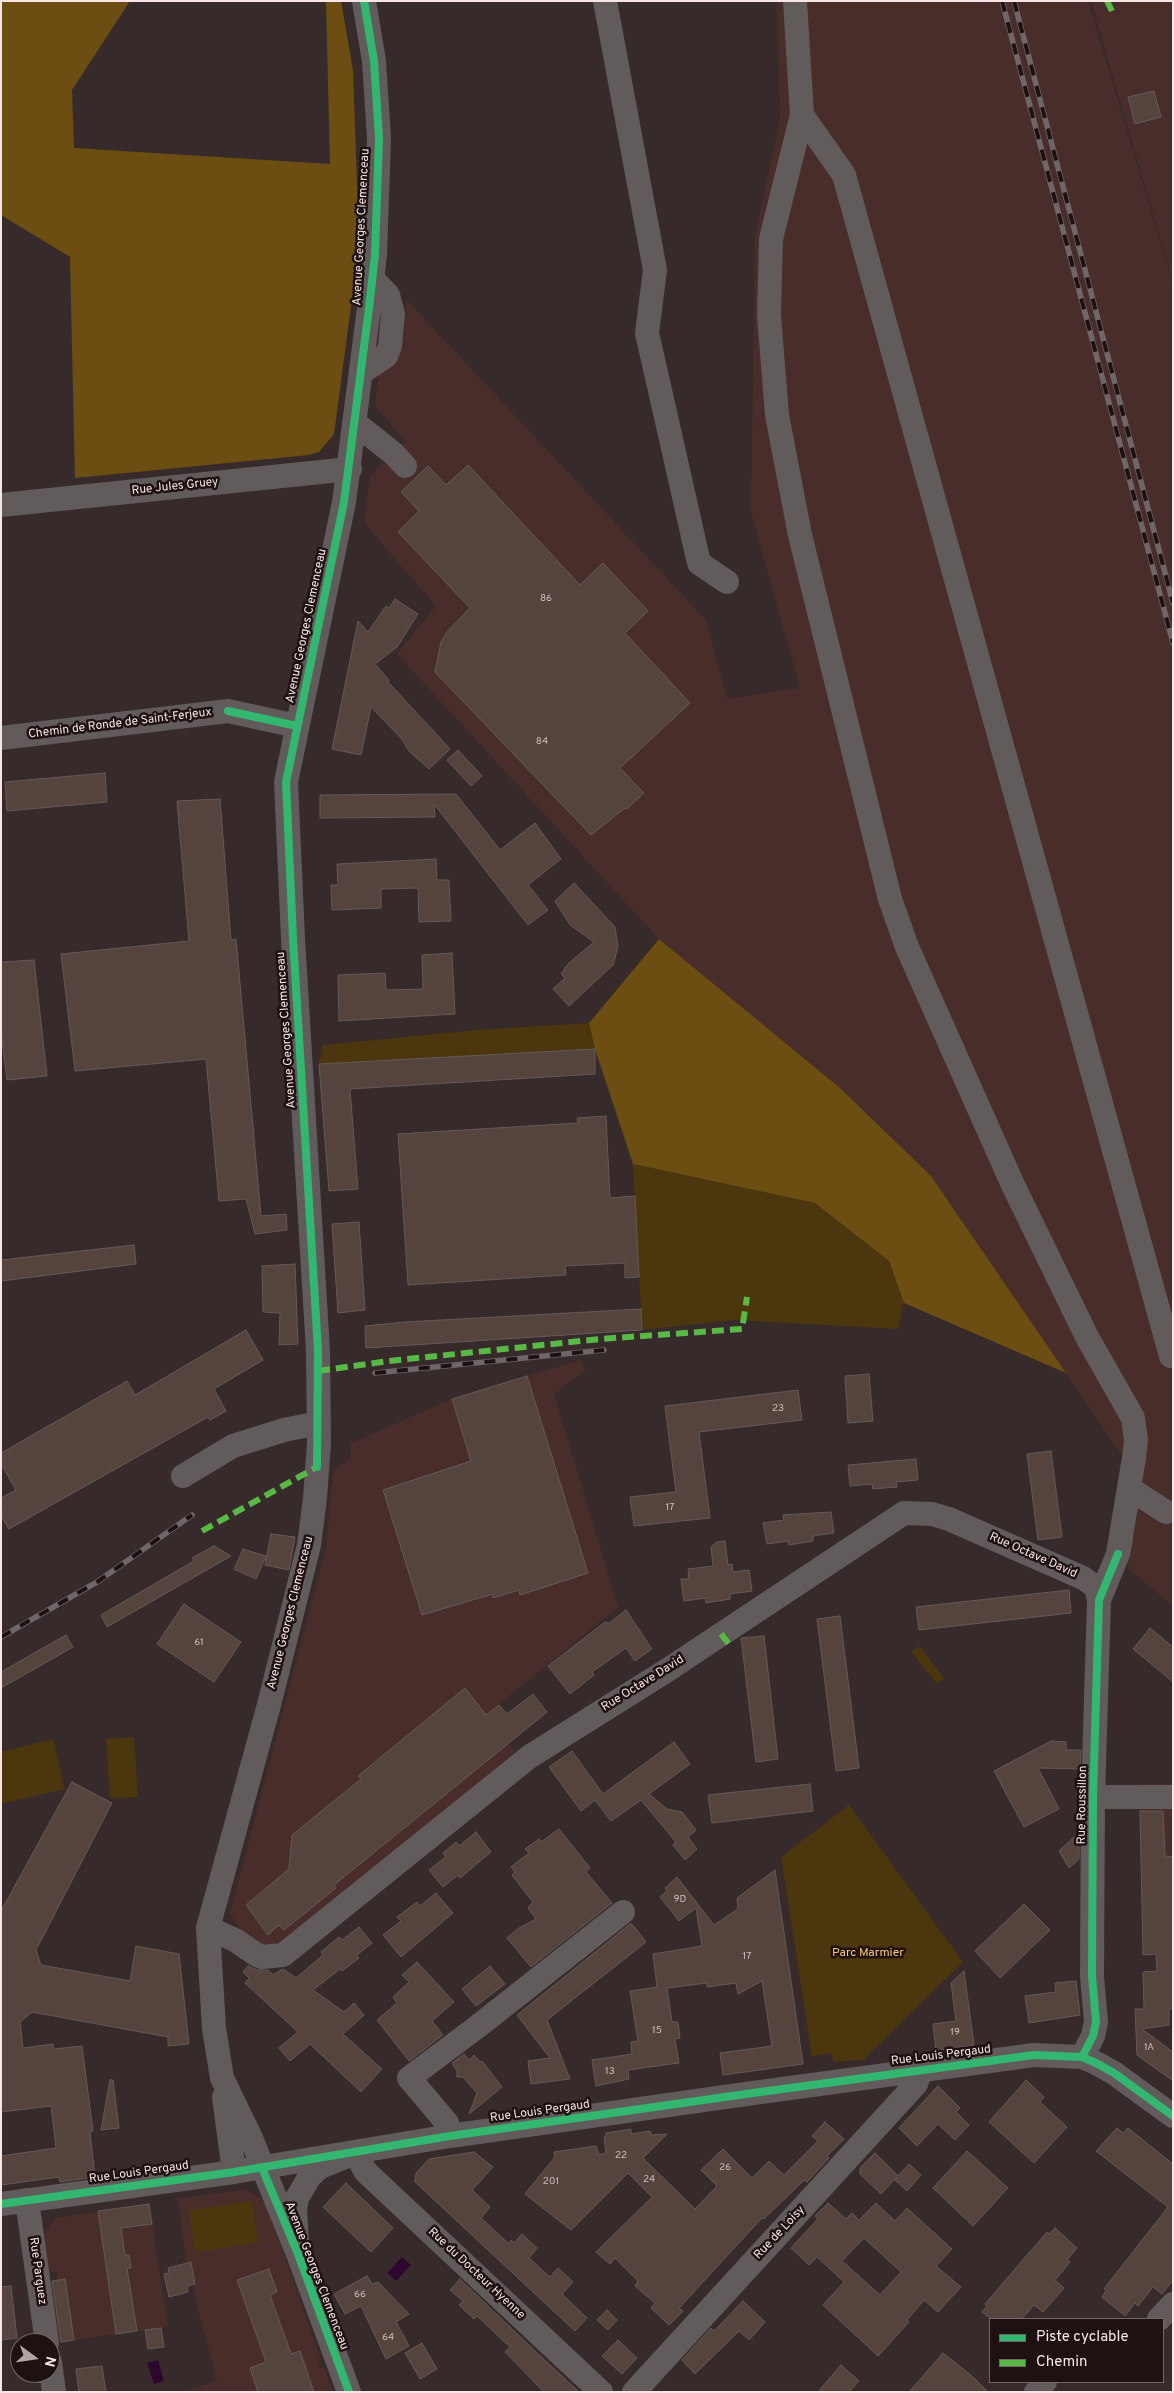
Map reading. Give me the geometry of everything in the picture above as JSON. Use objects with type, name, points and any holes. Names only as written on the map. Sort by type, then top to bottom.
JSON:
[{"type":"street","name":"Avenue Georges Clemenceau","points":[[349,2392],[298,2254],[251,2138],[222,2078],[214,2028],[208,1928],[270,1700],[309,1545],[315,1498],[319,1423],[318,1351],[293,938],[286,782],[350,468],[372,278],[379,138],[374,61],[364,1]]},
{"type":"street","points":[[605,1],[655,270],[647,333],[699,563],[727,582]]},
{"type":"street","points":[[795,1],[802,114],[771,239],[769,315],[777,415],[804,554],[890,899],[907,947],[1018,1194],[1087,1337],[1133,1418],[1136,1440],[1132,1490],[1118,1554]]},
{"type":"street","points":[[802,114],[844,175],[1171,1356]]},
{"type":"street","points":[[355,423],[394,454],[405,466]]},
{"type":"street","name":"Rue Jules Gruey","points":[[1,505],[350,468]]},
{"type":"street","name":"Chemin de Ronde de Saint-Ferjeux","points":[[1,738],[228,711],[297,726]]},
{"type":"street","points":[[183,1476],[233,1446],[284,1430],[319,1423]]},
{"type":"street","points":[[1118,1554],[1134,1458]]},
{"type":"street","points":[[1132,1490],[1166,1512]]},
{"type":"street","name":"Rue Octave David","points":[[208,1928],[235,1940],[256,1955],[262,1957],[283,1955],[523,1762],[669,1669],[904,1513],[932,1514],[949,1519],[1083,1578],[1096,1587],[1099,1600]]},
{"type":"street","name":"Rue Roussillon","points":[[1082,2057],[1093,2036],[1096,2022],[1092,1976],[1099,1600],[1118,1554]]},
{"type":"street","points":[[1094,1797],[1173,1797]]},
{"type":"street","points":[[450,2136],[447,2123],[409,2078],[485,2022],[623,1912]]},
{"type":"street","name":"Rue Louis Pergaud","points":[[1,2204],[262,2168],[450,2136],[921,2070],[1034,2055],[1082,2057]]},
{"type":"street","points":[[1082,2057],[1114,2073],[1173,2116]]},
{"type":"street","name":"Rue de Loisy","points":[[634,2392],[916,2084],[921,2070]]},
{"type":"street","points":[[222,2078],[234,2172]]},
{"type":"street","points":[[298,2254],[295,2210],[297,2198],[310,2176],[320,2167],[355,2153]]},
{"type":"street","name":"Rue du Docteur Hyenne","points":[[355,2153],[366,2172],[601,2392]]},
{"type":"street","name":"Rue Parguez","points":[[27,2200],[46,2333]]},
{"type":"street","points":[[1160,2318],[1173,2304]]},
{"type":"shaded area","points":[[1,1],[130,1],[72,90],[74,148],[330,164],[326,1],[341,1],[353,70],[359,246],[334,434],[319,452],[309,455],[75,478],[70,257],[1,215]]},
{"type":"shaded area","points":[[777,1],[1088,1],[1173,284],[1173,1605],[1127,1568],[1130,1559],[1106,1550],[1117,1501],[1123,1457],[931,1176],[840,1088],[659,939],[397,654],[436,606],[364,523],[370,476],[406,442],[375,405],[379,372],[401,353],[407,300],[706,620],[727,699],[800,688],[751,512],[755,235],[780,120]]},
{"type":"shaded area","points":[[1091,1],[1173,1],[1173,282]]},
{"type":"shaded area","points":[[659,939],[840,1088],[931,1176],[1066,1373],[904,1303],[889,1261],[815,1203],[633,1164],[595,1049],[589,1023]]},
{"type":"shaded area","points":[[580,1360],[586,1370],[554,1394],[618,1607],[485,1716],[515,1752],[280,1947],[258,1945],[238,1927],[230,1913],[326,1548],[333,1471],[350,1458],[351,1443],[452,1399]]},
{"type":"shaded area","points":[[1140,1784],[1173,1784],[1173,1857],[1165,1856],[1163,1811],[1140,1811]]},
{"type":"shaded area","points":[[245,2189],[265,2201],[321,2359],[318,2361],[320,2368],[324,2367],[333,2392],[182,2392],[217,2381],[196,2302],[191,2262],[186,2263],[178,2199]]},
{"type":"shaded area","points":[[149,2204],[168,2327],[60,2342],[60,2333],[57,2333],[49,2282],[57,2280],[57,2272],[47,2272],[42,2236],[56,2218]]},
{"type":"shaded area","points":[[402,2257],[411,2265],[396,2281],[387,2273]]},
{"type":"shaded area","points":[[158,2360],[164,2381],[154,2384],[147,2363]]},
{"type":"green space","points":[[589,1023],[595,1049],[319,1064],[323,1045],[477,1030]]},
{"type":"green space","points":[[633,1164],[815,1203],[889,1261],[904,1303],[898,1329],[734,1320],[642,1330]]},
{"type":"green space","points":[[919,1646],[944,1678],[937,1684],[911,1652]]},
{"type":"green space","points":[[134,1737],[138,1797],[110,1798],[106,1739]]},
{"type":"green space","points":[[53,1739],[65,1789],[1,1804],[1,1752]]},
{"type":"green space","name":"Parc Marmier","points":[[849,1805],[963,1962],[863,2060],[833,2062],[832,2053],[812,2056],[781,1857]]},
{"type":"green space","points":[[252,2201],[258,2243],[195,2252],[189,2210]]},
{"type":"building","points":[[1154,91],[1161,117],[1135,124],[1128,97]]},
{"type":"building","points":[[468,465],[580,585],[603,563],[648,611],[625,633],[690,703],[620,768],[644,793],[627,809],[625,808],[591,835],[435,672],[441,642],[447,632],[470,608],[398,532],[419,511],[401,492],[428,466],[446,485]]},
{"type":"building","points":[[395,599],[418,614],[397,647],[375,664],[389,680],[388,682],[450,749],[429,769],[409,751],[401,738],[371,707],[361,755],[332,749],[358,621],[368,632],[386,606],[389,608]]},
{"type":"building","points":[[458,750],[482,776],[471,786],[447,760]]},
{"type":"building","points":[[105,773],[107,802],[7,811],[5,782]]},
{"type":"building","points":[[456,794],[500,850],[535,823],[561,859],[528,885],[548,910],[528,925],[434,804],[435,817],[320,818],[320,795]]},
{"type":"building","points":[[220,799],[231,940],[236,939],[261,1216],[286,1214],[287,1230],[255,1234],[246,1199],[219,1201],[206,1059],[75,1071],[61,954],[189,941],[177,801]]},
{"type":"building","points":[[436,859],[437,880],[449,880],[451,921],[419,922],[418,888],[381,889],[381,908],[332,910],[331,885],[338,885],[337,864]]},
{"type":"building","points":[[574,883],[615,927],[618,947],[613,965],[569,1006],[553,989],[565,978],[561,974],[568,964],[594,942],[570,925],[555,901]]},
{"type":"building","points":[[452,953],[455,1014],[339,1021],[338,975],[385,973],[386,990],[423,989],[422,955]]},
{"type":"building","points":[[34,960],[47,1076],[7,1080],[1,1033],[1,962]]},
{"type":"building","points":[[595,1049],[595,1074],[350,1089],[358,1189],[329,1191],[319,1064]]},
{"type":"building","points":[[606,1116],[610,1198],[635,1196],[639,1277],[625,1278],[625,1263],[565,1266],[566,1275],[408,1285],[398,1134],[578,1123],[577,1118]]},
{"type":"building","points":[[359,1222],[365,1310],[338,1313],[332,1224]]},
{"type":"building","points":[[134,1245],[136,1264],[1,1281],[1,1260]]},
{"type":"building","points":[[295,1264],[298,1344],[279,1345],[280,1313],[263,1312],[262,1266]]},
{"type":"building","points":[[641,1309],[642,1330],[366,1348],[365,1326],[405,1322]]},
{"type":"building","points":[[246,1330],[263,1360],[214,1389],[226,1411],[210,1420],[208,1417],[9,1529],[1,1516],[1,1498],[16,1490],[1,1464],[1,1453],[127,1381],[135,1395]]},
{"type":"building","points":[[869,1374],[873,1421],[848,1423],[845,1376]]},
{"type":"building","points":[[527,1376],[588,1573],[520,1595],[519,1590],[493,1598],[493,1594],[422,1615],[383,1490],[471,1461],[452,1399]]},
{"type":"building","points":[[798,1390],[802,1420],[699,1432],[710,1518],[634,1526],[630,1497],[676,1492],[665,1406]]},
{"type":"building","points":[[1051,1451],[1062,1537],[1038,1540],[1027,1454]]},
{"type":"building","points":[[916,1459],[918,1480],[896,1482],[897,1487],[873,1489],[872,1484],[850,1486],[848,1465]]},
{"type":"building","points":[[831,1512],[834,1533],[813,1536],[813,1541],[789,1545],[788,1541],[767,1544],[763,1523],[784,1520],[783,1515]]},
{"type":"building","points":[[271,1534],[295,1537],[289,1570],[265,1565]]},
{"type":"building","points":[[725,1541],[728,1565],[732,1564],[733,1572],[749,1570],[752,1591],[730,1594],[730,1599],[706,1603],[706,1598],[684,1601],[681,1579],[689,1579],[688,1569],[713,1566],[711,1547],[717,1542]]},
{"type":"building","points":[[214,1546],[231,1556],[107,1627],[101,1615],[194,1561],[192,1558]]},
{"type":"building","points":[[243,1549],[266,1556],[256,1579],[234,1569]]},
{"type":"building","points":[[1069,1590],[1071,1613],[919,1630],[916,1607]]},
{"type":"building","points":[[184,1604],[241,1642],[214,1682],[157,1644]]},
{"type":"building","points":[[626,1610],[652,1649],[635,1661],[626,1648],[592,1672],[594,1675],[570,1694],[548,1666],[605,1622],[609,1623]]},
{"type":"building","points":[[840,1616],[859,1768],[836,1771],[817,1619]]},
{"type":"building","points":[[1150,1628],[1173,1647],[1173,1682],[1133,1649]]},
{"type":"building","points":[[66,1635],[73,1647],[1,1688],[1,1672]]},
{"type":"building","points":[[764,1636],[778,1759],[756,1762],[741,1638]]},
{"type":"building","points":[[465,1688],[486,1715],[499,1705],[507,1714],[533,1694],[547,1712],[334,1885],[336,1888],[284,1930],[279,1925],[268,1935],[246,1905],[289,1869],[292,1835],[361,1779],[358,1776]]},
{"type":"building","points":[[1051,1741],[1066,1742],[1066,1750],[1081,1750],[1080,1769],[1038,1768],[1059,1809],[1024,1827],[994,1771]]},
{"type":"building","points":[[674,1742],[690,1764],[649,1794],[667,1809],[682,1812],[696,1830],[688,1837],[697,1849],[685,1860],[673,1845],[676,1842],[641,1800],[611,1821],[595,1800],[581,1811],[549,1767],[572,1751],[603,1794]]},
{"type":"building","points":[[72,1782],[112,1803],[36,1950],[41,1965],[130,1981],[136,1946],[179,1954],[189,2044],[168,2046],[168,2037],[32,2012],[20,2022],[23,2048],[53,2044],[54,2049],[82,2046],[93,2131],[90,2132],[95,2177],[60,2182],[59,2177],[1,2185],[1,2156],[56,2148],[51,2106],[1,2112],[1,1911]]},
{"type":"building","points":[[810,1784],[813,1811],[712,1823],[708,1795]]},
{"type":"building","points":[[1140,1811],[1163,1811],[1165,1856],[1173,1857],[1173,2009],[1169,2009],[1169,2025],[1142,2029],[1173,2052],[1173,2081],[1137,2055],[1135,2009],[1144,2009],[1143,1972],[1157,1971],[1156,1954],[1143,1955]]},
{"type":"building","points":[[559,1829],[590,1868],[586,1872],[612,1903],[531,1967],[507,1938],[519,1928],[536,1919],[528,1908],[533,1902],[512,1875],[515,1872],[511,1867],[529,1853],[525,1849],[539,1839],[541,1842]]},
{"type":"building","points":[[476,1832],[491,1852],[460,1878],[458,1875],[443,1887],[429,1870],[446,1857],[443,1853],[456,1842],[459,1846]]},
{"type":"building","points":[[1074,1837],[1079,1847],[1079,1859],[1069,1868],[1059,1851]]},
{"type":"building","points":[[775,1870],[803,2064],[723,2075],[720,2053],[772,2046],[762,1981],[738,1994],[736,1983],[707,1987],[707,1983],[667,1988],[672,2022],[678,2022],[680,2038],[675,2039],[679,2063],[628,2070],[629,2079],[596,2086],[592,2060],[632,2054],[631,2042],[638,2041],[630,1991],[657,1987],[653,1954],[702,1946],[696,1908],[679,1921],[660,1897],[667,1891],[665,1888],[677,1877],[714,1925],[738,1909],[737,1898]]},
{"type":"building","points":[[436,1893],[453,1913],[401,1957],[383,1935],[401,1921],[397,1917],[417,1902],[420,1906]]},
{"type":"building","points":[[1024,1904],[1050,1930],[1000,1978],[975,1951]]},
{"type":"building","points":[[630,1924],[646,1942],[547,2020],[570,2079],[531,2084],[528,2061],[550,2058],[517,2015]]},
{"type":"building","points":[[359,1927],[372,1943],[357,1955],[359,1958],[342,1971],[340,1969],[313,1990],[344,2012],[354,2003],[364,2015],[343,2034],[382,2069],[361,2092],[310,2044],[290,2061],[279,2048],[298,2032],[245,1983],[249,1978],[243,1972],[248,1966],[257,1970],[268,1970],[273,1975],[283,1969],[296,1978],[323,1955],[321,1952],[339,1937],[342,1940]]},
{"type":"building","points":[[417,1962],[454,2002],[432,2021],[443,2035],[409,2061],[377,2020],[397,2003],[393,1997],[409,1982],[402,1975]]},
{"type":"building","points":[[490,1966],[505,1984],[476,2006],[462,1989]]},
{"type":"building","points":[[964,1971],[974,2045],[936,2051],[933,2024],[956,2021],[951,1983]]},
{"type":"building","points":[[1076,1981],[1080,2015],[1029,2023],[1025,1996],[1056,1992],[1055,1983]]},
{"type":"building","points":[[464,2054],[469,2060],[474,2055],[480,2062],[482,2061],[502,2087],[469,2114],[477,2093],[463,2077],[457,2077],[457,2071],[452,2063]]},
{"type":"building","points":[[110,2080],[113,2080],[119,2128],[101,2130]]},
{"type":"building","points":[[1026,2080],[1044,2097],[1040,2102],[1067,2127],[1034,2163],[989,2122]]},
{"type":"building","points":[[938,2086],[960,2108],[956,2112],[969,2125],[955,2140],[938,2124],[917,2146],[899,2128]]},
{"type":"building","points":[[825,2122],[844,2139],[827,2156],[829,2158],[807,2182],[804,2180],[764,2219],[762,2218],[679,2308],[683,2311],[669,2325],[651,2308],[655,2303],[635,2286],[638,2281],[615,2258],[610,2264],[596,2252],[652,2197],[628,2173],[571,2230],[525,2194],[555,2157],[554,2152],[596,2146],[599,2155],[606,2153],[604,2137],[606,2137],[606,2133],[631,2129],[631,2134],[650,2131],[651,2135],[667,2134],[643,2158],[695,2209],[717,2186],[701,2170],[723,2149],[752,2178],[769,2161],[784,2175],[818,2141],[812,2136]]},
{"type":"building","points":[[1117,2128],[1123,2133],[1128,2128],[1173,2164],[1173,2280],[1162,2294],[1153,2287],[1138,2306],[1135,2303],[1125,2316],[1102,2297],[1106,2291],[1104,2289],[1168,2207],[1096,2151]]},
{"type":"building","points":[[967,2151],[1008,2188],[973,2226],[933,2188]]},
{"type":"building","points":[[474,2152],[493,2167],[472,2190],[490,2207],[481,2218],[509,2244],[511,2240],[514,2243],[522,2234],[537,2248],[529,2258],[550,2277],[558,2268],[573,2282],[562,2294],[587,2318],[575,2331],[415,2182],[416,2173],[429,2159]]},
{"type":"building","points":[[875,2153],[898,2176],[909,2164],[921,2175],[907,2191],[895,2180],[897,2177],[881,2194],[860,2174],[860,2168]]},
{"type":"building","points":[[346,2183],[393,2228],[371,2252],[323,2207]]},
{"type":"building","points":[[828,2203],[846,2219],[852,2213],[859,2220],[876,2203],[895,2221],[907,2208],[952,2249],[936,2266],[961,2287],[938,2312],[924,2300],[907,2320],[909,2322],[878,2356],[823,2305],[844,2282],[817,2257],[809,2265],[791,2248],[818,2219],[815,2216]],"holes":[[[864,2238],[901,2272],[880,2295],[842,2261]]]},
{"type":"building","points":[[149,2204],[152,2224],[121,2228],[125,2255],[129,2255],[131,2268],[127,2268],[137,2331],[116,2334],[98,2211]]},
{"type":"building","points":[[1055,2228],[1077,2248],[1067,2260],[1070,2262],[1055,2280],[1064,2288],[1043,2312],[1034,2305],[1023,2318],[990,2318],[982,2312],[987,2306],[985,2304],[1047,2232],[1049,2234]]},
{"type":"building","points":[[191,2262],[195,2284],[187,2286],[188,2292],[169,2297],[164,2274],[169,2273],[168,2268]]},
{"type":"building","points":[[269,2269],[277,2292],[270,2295],[291,2354],[300,2351],[314,2392],[258,2392],[250,2368],[266,2362],[237,2280]]},
{"type":"building","points":[[367,2276],[372,2284],[378,2282],[409,2314],[396,2322],[409,2346],[386,2359],[361,2306],[345,2314],[334,2294]]},
{"type":"building","points":[[65,2279],[74,2340],[61,2342],[52,2281]]},
{"type":"building","points":[[460,2279],[579,2392],[544,2392],[505,2352],[510,2347],[477,2316],[474,2319],[459,2305],[463,2301],[450,2290]]},
{"type":"building","points":[[11,2286],[16,2333],[10,2333],[10,2339],[1,2340],[1,2287]]},
{"type":"building","points":[[743,2301],[765,2322],[749,2340],[739,2331],[695,2374],[682,2360],[711,2328],[714,2331]]},
{"type":"building","points":[[607,2310],[617,2320],[608,2330],[597,2320]]},
{"type":"building","points":[[161,2328],[164,2347],[148,2349],[145,2330]]},
{"type":"building","points":[[618,2340],[637,2358],[622,2374],[602,2356]]},
{"type":"building","points":[[422,2343],[437,2369],[420,2379],[405,2353]]},
{"type":"building","points":[[943,2353],[972,2376],[988,2392],[909,2392]]},
{"type":"building","points":[[841,2365],[859,2381],[849,2392],[818,2392]]},
{"type":"building","points":[[102,2366],[106,2392],[79,2392],[76,2369]]},
{"type":"railway","points":[[1002,1],[1173,643]]},
{"type":"railway","points":[[1014,1],[1173,603]]},
{"type":"railway","points":[[375,1373],[604,1350]]},
{"type":"railway","points":[[1,1637],[97,1582],[192,1515]]},
{"type":"marked path","points":[[1107,1],[1112,11]]},
{"type":"marked path","points":[[318,1371],[389,1361],[600,1339],[742,1329],[747,1297]]},
{"type":"marked path","points":[[202,1531],[317,1467]]},
{"type":"marked path","points":[[721,1634],[730,1645]]},
{"type":"cycle path","points":[[317,1467],[318,1351],[293,938],[286,782],[344,502],[375,255],[379,138],[374,61],[364,1]]},
{"type":"cycle path","points":[[228,711],[297,726]]},
{"type":"cycle path","points":[[1082,2057],[1093,2036],[1096,2022],[1092,1976],[1093,1797],[1099,1600],[1118,1554]]},
{"type":"cycle path","points":[[1,2204],[234,2172],[450,2136],[1034,2055],[1082,2057],[1096,2063],[1114,2073],[1173,2116]]},
{"type":"cycle path","points":[[262,2168],[298,2254],[349,2392]]}]
